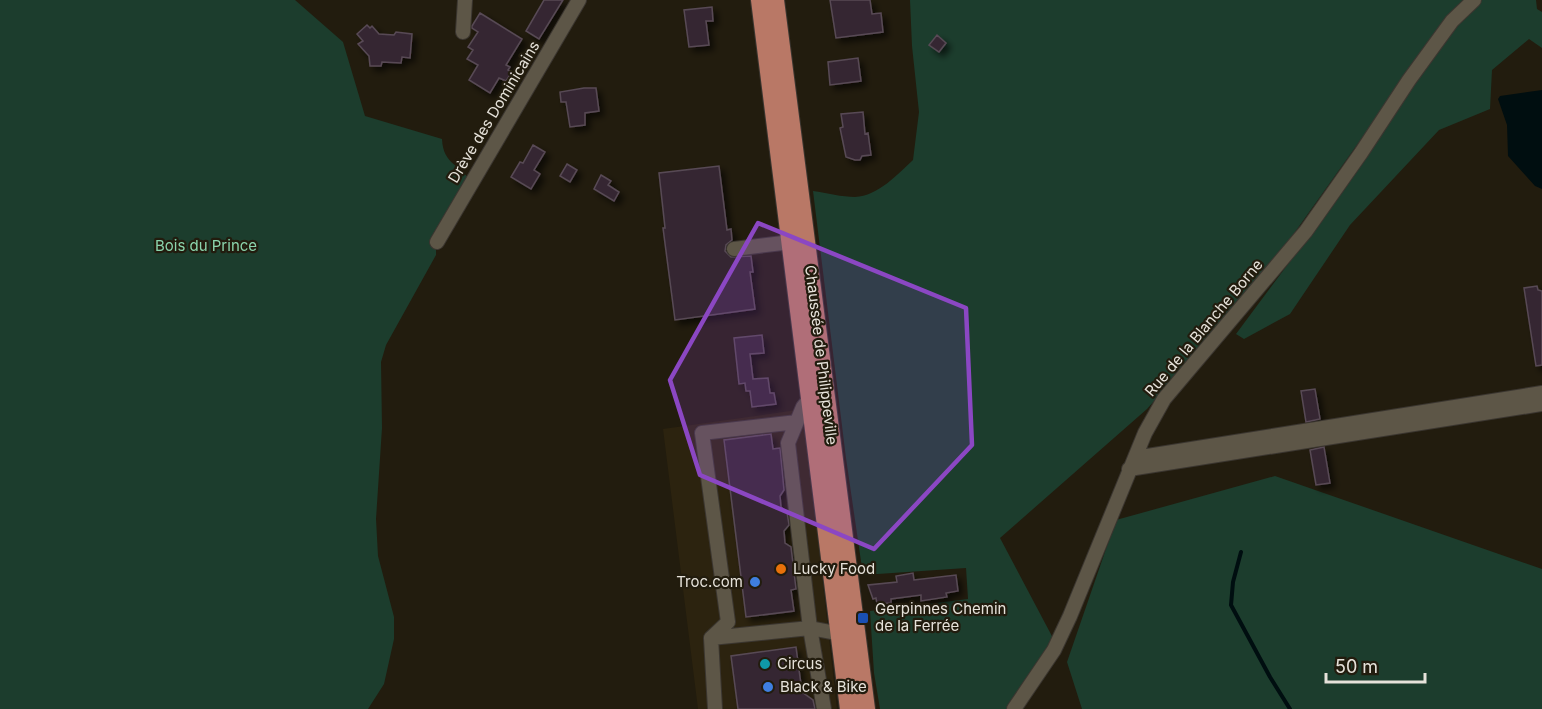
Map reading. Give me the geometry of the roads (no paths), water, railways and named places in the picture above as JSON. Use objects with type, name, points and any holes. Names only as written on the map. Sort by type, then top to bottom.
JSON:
[{"type":"main road","name":"Chaussée de Philippeville","points":[[760,0],[849,709]]},
{"type":"main road","name":"Chaussée de Philippeville","points":[[775,0],[866,709]]},
{"type":"street","points":[[463,32],[465,0]]},
{"type":"street","name":"Drève des Dominicains","points":[[436,242],[579,0]]},
{"type":"street","name":"Rue de la Blanche Borne","points":[[1014,709],[1054,650],[1145,433],[1164,399],[1306,231],[1409,80],[1452,21],[1474,0]]},
{"type":"street","points":[[734,249],[791,242]]},
{"type":"street","points":[[1132,463],[1542,393]]},
{"type":"street","points":[[811,397],[803,407],[788,443],[810,628],[824,709]]},
{"type":"street","points":[[1132,463],[1542,404]]},
{"type":"street","points":[[715,709],[711,638],[728,622],[702,433],[797,422]]},
{"type":"street","points":[[711,638],[810,628],[841,634]]},
{"type":"waterway","points":[[1241,552],[1233,582],[1231,605],[1290,709]]},
{"type":"place","name":"Lucky Food","points":[[781,569]]},
{"type":"place","name":"Troc.com","points":[[755,582]]},
{"type":"place","name":"Gerpinnes Chemin de la Ferrée","points":[[863,618]]},
{"type":"place","name":"Circus","points":[[765,664]]},
{"type":"place","name":"Black & Bike","points":[[768,687]]},
{"type":"park label","name":"Bois du Prince","points":[[206,246]]}]
